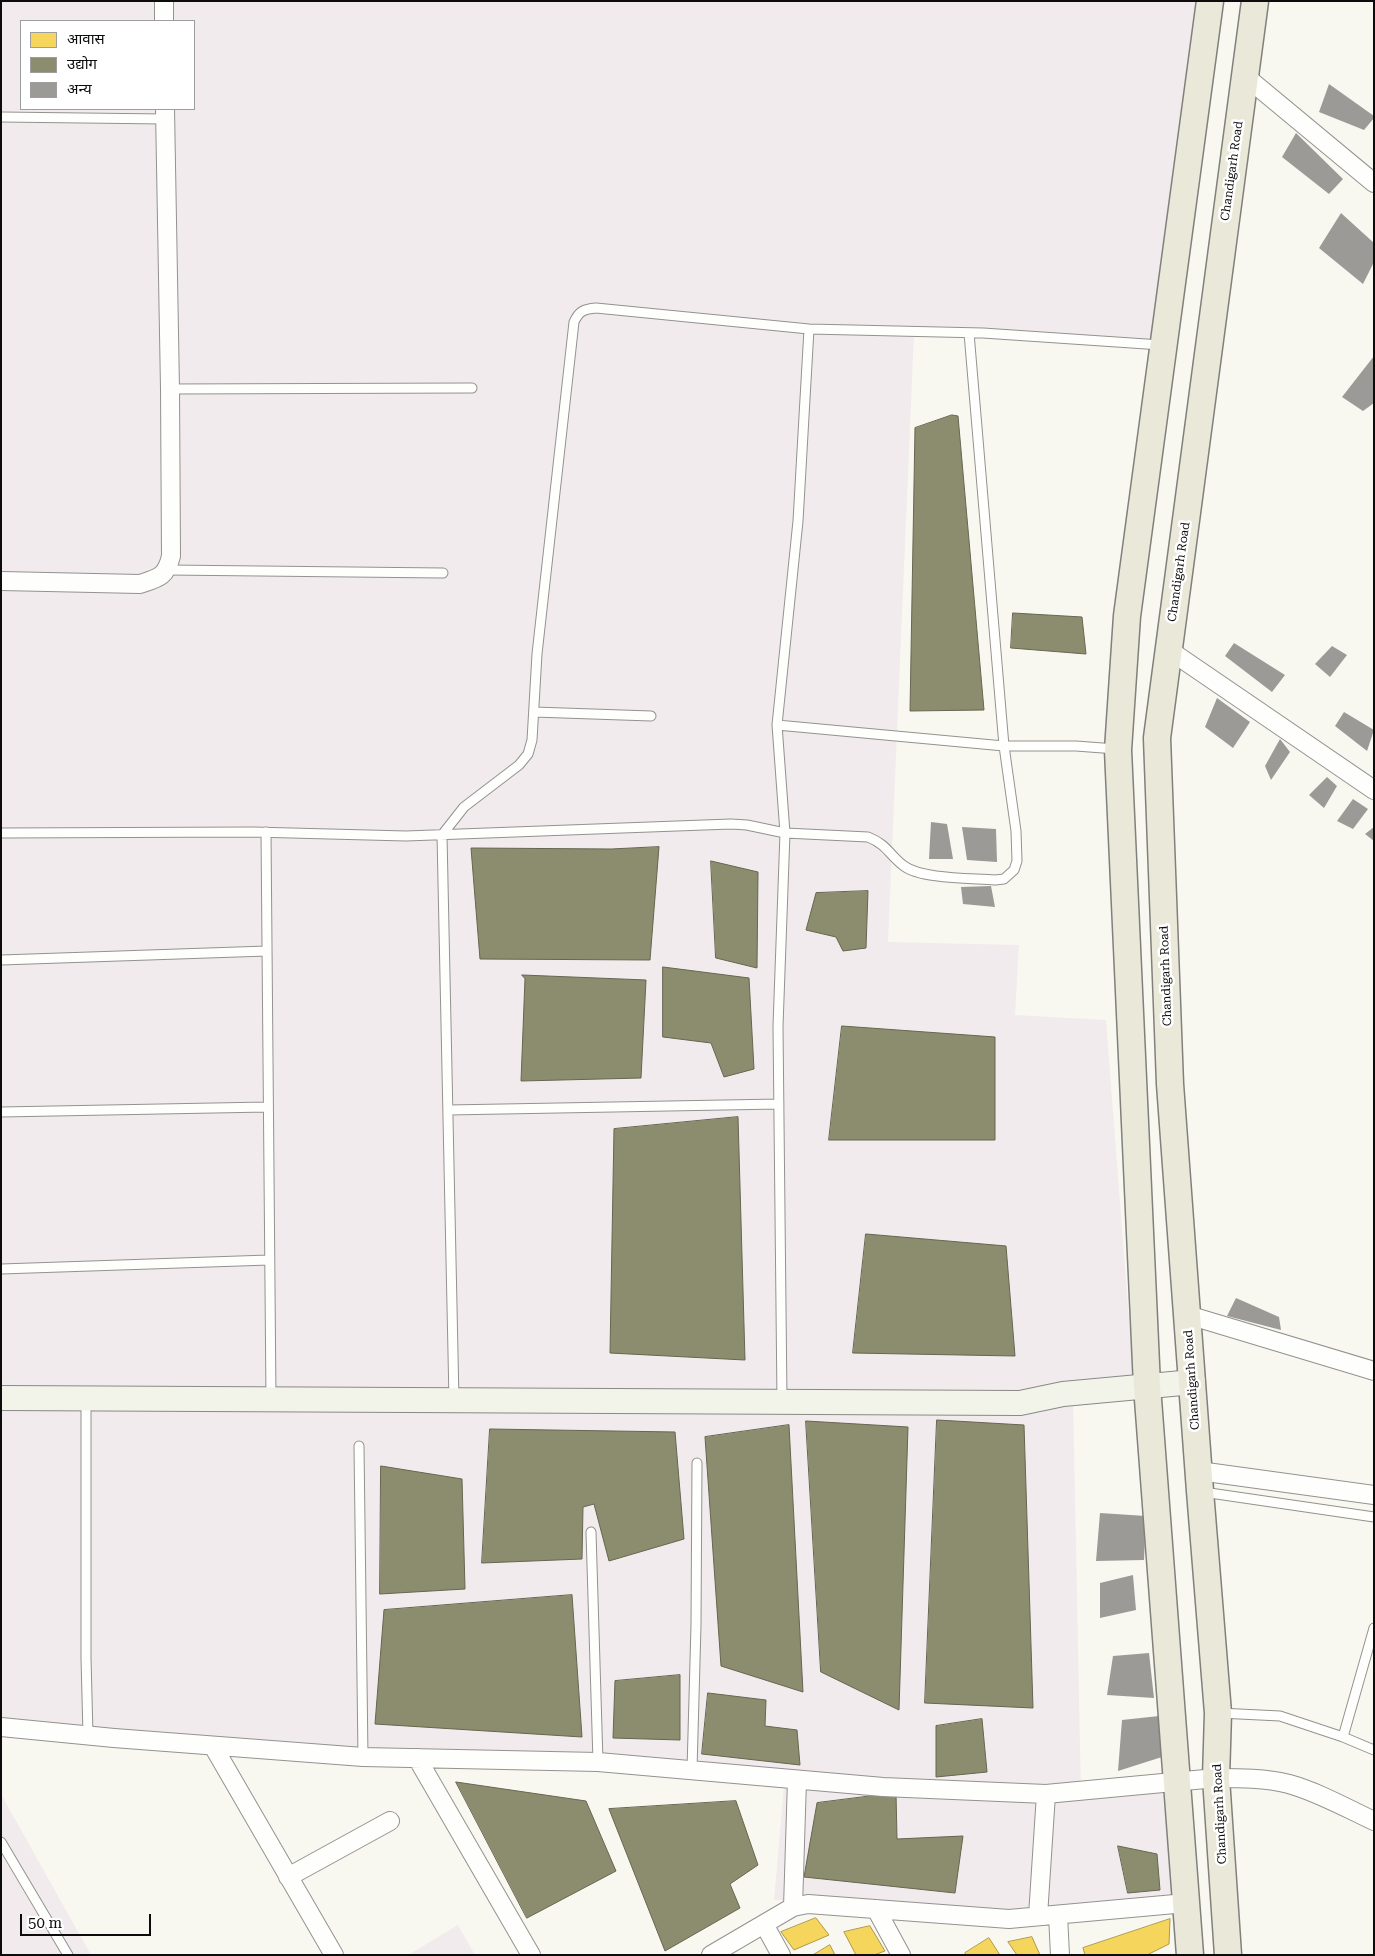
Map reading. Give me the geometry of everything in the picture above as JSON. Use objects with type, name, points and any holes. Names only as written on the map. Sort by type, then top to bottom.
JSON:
[{"type":"main road","points":[[1190,1955],[1147,1386],[1118,750],[1127,616],[1210,1]]},
{"type":"main road","name":"Chandigarh Road","points":[[1228,1955],[1216,1778],[1218,1713],[1170,1084],[1157,738],[1255,1]]},
{"type":"street","points":[[164,1],[164,20]]},
{"type":"street","points":[[1245,76],[1374,182]]},
{"type":"street","points":[[1,581],[140,584],[158,578],[168,570],[171,556],[170,389],[165,114]]},
{"type":"street","points":[[1169,650],[1374,790]]},
{"type":"street","points":[[1188,1315],[1374,1371]]},
{"type":"street","points":[[1,1398],[1020,1403],[1063,1394],[1193,1382]]},
{"type":"street","points":[[1199,1481],[1374,1495]]},
{"type":"street","points":[[1,1727],[88,1736],[363,1757],[598,1762],[883,1787],[1046,1794],[1216,1778],[1271,1781],[1300,1788],[1374,1821]]},
{"type":"street","points":[[213,1746],[334,1955]]},
{"type":"street","points":[[417,1758],[531,1955]]},
{"type":"street","points":[[793,1907],[797,1780]]},
{"type":"street","points":[[1038,1916],[1046,1794]]},
{"type":"street","points":[[288,1877],[390,1821]]},
{"type":"street","points":[[711,1955],[793,1907],[808,1904],[1009,1919],[1186,1903]]},
{"type":"street","points":[[876,1909],[902,1955]]},
{"type":"street","points":[[1058,1915],[1060,1955]]},
{"type":"street","points":[[764,1924],[781,1955]]},
{"type":"lane","points":[[1,118],[165,114]]},
{"type":"lane","points":[[454,1400],[442,835],[464,807],[513,770],[528,754],[532,740],[538,644],[574,322],[580,312],[585,309],[596,308],[809,329],[969,333],[1164,345]]},
{"type":"lane","points":[[782,1402],[778,1026],[784,833],[777,725],[798,521],[809,329]]},
{"type":"lane","points":[[1,833],[266,832],[442,835],[731,824],[747,825],[784,833],[868,837],[881,842],[904,866],[918,873],[995,880],[1004,879],[1014,870],[1017,861],[1016,831],[1004,746],[969,333]]},
{"type":"lane","points":[[170,389],[472,388]]},
{"type":"lane","points":[[168,570],[443,573]]},
{"type":"lane","points":[[534,712],[651,716]]},
{"type":"lane","points":[[777,725],[1004,746],[1076,746],[1118,750]]},
{"type":"lane","points":[[266,832],[271,1399]]},
{"type":"lane","points":[[1,960],[267,951]]},
{"type":"lane","points":[[448,1110],[779,1104]]},
{"type":"lane","points":[[1,1112],[267,1108]]},
{"type":"lane","points":[[1,1269],[269,1260]]},
{"type":"lane","points":[[86,1398],[86,1658],[88,1736]]},
{"type":"lane","points":[[359,1446],[363,1757]]},
{"type":"lane","points":[[692,1770],[696,1625],[697,1463]]},
{"type":"lane","points":[[1199,1481],[1374,1517]]},
{"type":"lane","points":[[591,1532],[598,1762]]},
{"type":"lane","points":[[1343,1736],[1374,1628]]},
{"type":"lane","points":[[1218,1713],[1280,1716],[1343,1736],[1374,1750]]},
{"type":"lane","points":[[1,1842],[68,1955]]},
{"type":"shaded area","points":[[1,1],[1204,1],[1151,347],[914,334],[888,942],[1019,945],[1015,1015],[1106,1020],[1134,1385],[1073,1397],[1081,1796],[1162,1789],[1176,1903],[1031,1912],[774,1900],[784,1785],[1,1724]]},
{"type":"shaded area","points":[[1,1794],[91,1955],[1,1955]]},
{"type":"shaded area","points":[[458,1925],[475,1955],[408,1955]]},
{"type":"building: आवास","points":[[816,1918],[829,1935],[794,1950],[781,1932]]},
{"type":"building: आवास","points":[[1170,1919],[1169,1944],[1147,1955],[1085,1955],[1083,1948]]},
{"type":"building: आवास","points":[[870,1926],[885,1951],[874,1955],[856,1955],[844,1932]]},
{"type":"building: आवास","points":[[1032,1937],[1040,1955],[1017,1955],[1008,1942]]},
{"type":"building: आवास","points":[[989,1938],[1000,1955],[966,1955],[965,1953]]},
{"type":"building: आवास","points":[[830,1945],[835,1955],[813,1955]]},
{"type":"building: उद्योग","points":[[952,415],[958,416],[984,710],[910,711],[915,428]]},
{"type":"building: उद्योग","points":[[1013,613],[1082,617],[1086,654],[1011,648]]},
{"type":"building: उद्योग","points":[[659,847],[650,960],[480,959],[471,848],[611,849]]},
{"type":"building: उद्योग","points":[[711,861],[758,872],[757,968],[716,958]]},
{"type":"building: उद्योग","points":[[868,891],[866,948],[843,951],[836,937],[806,930],[816,893]]},
{"type":"building: उद्योग","points":[[663,967],[749,978],[754,1069],[724,1077],[711,1043],[663,1037]]},
{"type":"building: उद्योग","points":[[522,975],[646,980],[641,1078],[521,1081],[525,979]]},
{"type":"building: उद्योग","points":[[842,1026],[995,1037],[995,1140],[829,1140]]},
{"type":"building: उद्योग","points":[[738,1117],[745,1360],[610,1353],[614,1129]]},
{"type":"building: उद्योग","points":[[866,1234],[1006,1246],[1015,1356],[853,1353]]},
{"type":"building: उद्योग","points":[[937,1420],[1024,1425],[1033,1708],[925,1703]]},
{"type":"building: उद्योग","points":[[806,1421],[908,1427],[899,1710],[821,1672]]},
{"type":"building: उद्योग","points":[[789,1425],[803,1692],[721,1666],[705,1437]]},
{"type":"building: उद्योग","points":[[490,1429],[675,1432],[684,1539],[609,1561],[594,1504],[583,1507],[582,1559],[482,1563]]},
{"type":"building: उद्योग","points":[[381,1466],[462,1479],[465,1589],[380,1594]]},
{"type":"building: उद्योग","points":[[572,1595],[582,1737],[375,1724],[384,1610]]},
{"type":"building: उद्योग","points":[[680,1675],[680,1740],[613,1738],[615,1681]]},
{"type":"building: उद्योग","points":[[708,1693],[766,1700],[765,1726],[797,1730],[800,1765],[702,1754]]},
{"type":"building: उद्योग","points":[[982,1719],[987,1772],[936,1777],[936,1726]]},
{"type":"building: उद्योग","points":[[456,1782],[586,1801],[616,1871],[527,1918]]},
{"type":"building: उद्योग","points":[[896,1793],[897,1839],[963,1836],[955,1893],[804,1877],[817,1803]]},
{"type":"building: उद्योग","points":[[736,1801],[758,1865],[730,1884],[740,1908],[665,1951],[609,1809]]},
{"type":"building: उद्योग","points":[[1118,1846],[1157,1854],[1160,1890],[1128,1893]]},
{"type":"building: अन्य","points":[[1329,84],[1374,116],[1364,130],[1319,112]]},
{"type":"building: अन्य","points":[[1296,133],[1343,179],[1329,194],[1282,157]]},
{"type":"building: अन्य","points":[[1341,213],[1374,243],[1374,262],[1363,284],[1319,248]]},
{"type":"building: अन्य","points":[[1374,356],[1374,403],[1363,411],[1342,397]]},
{"type":"building: अन्य","points":[[1234,643],[1285,675],[1272,692],[1225,656]]},
{"type":"building: अन्य","points":[[1332,646],[1347,655],[1330,677],[1315,664]]},
{"type":"building: अन्य","points":[[1217,698],[1250,722],[1233,748],[1205,727]]},
{"type":"building: अन्य","points":[[1344,712],[1374,730],[1367,751],[1335,726]]},
{"type":"building: अन्य","points":[[1280,739],[1290,752],[1271,780],[1265,766]]},
{"type":"building: अन्य","points":[[1327,777],[1337,786],[1324,808],[1309,795]]},
{"type":"building: अन्य","points":[[1353,799],[1368,809],[1353,829],[1337,821]]},
{"type":"building: अन्य","points":[[931,822],[947,824],[953,859],[929,859]]},
{"type":"building: अन्य","points":[[962,827],[996,829],[997,862],[967,860]]},
{"type":"building: अन्य","points":[[1374,827],[1374,841],[1365,834]]},
{"type":"building: अन्य","points":[[991,886],[995,907],[963,904],[961,887]]},
{"type":"building: अन्य","points":[[1236,1298],[1279,1317],[1281,1330],[1227,1316]]},
{"type":"building: अन्य","points":[[1100,1513],[1146,1516],[1144,1560],[1096,1561]]},
{"type":"building: अन्य","points":[[1133,1575],[1136,1610],[1100,1618],[1100,1583]]},
{"type":"building: अन्य","points":[[1149,1653],[1154,1698],[1107,1695],[1113,1656]]},
{"type":"building: अन्य","points":[[1159,1716],[1165,1756],[1118,1771],[1122,1720]]}]
